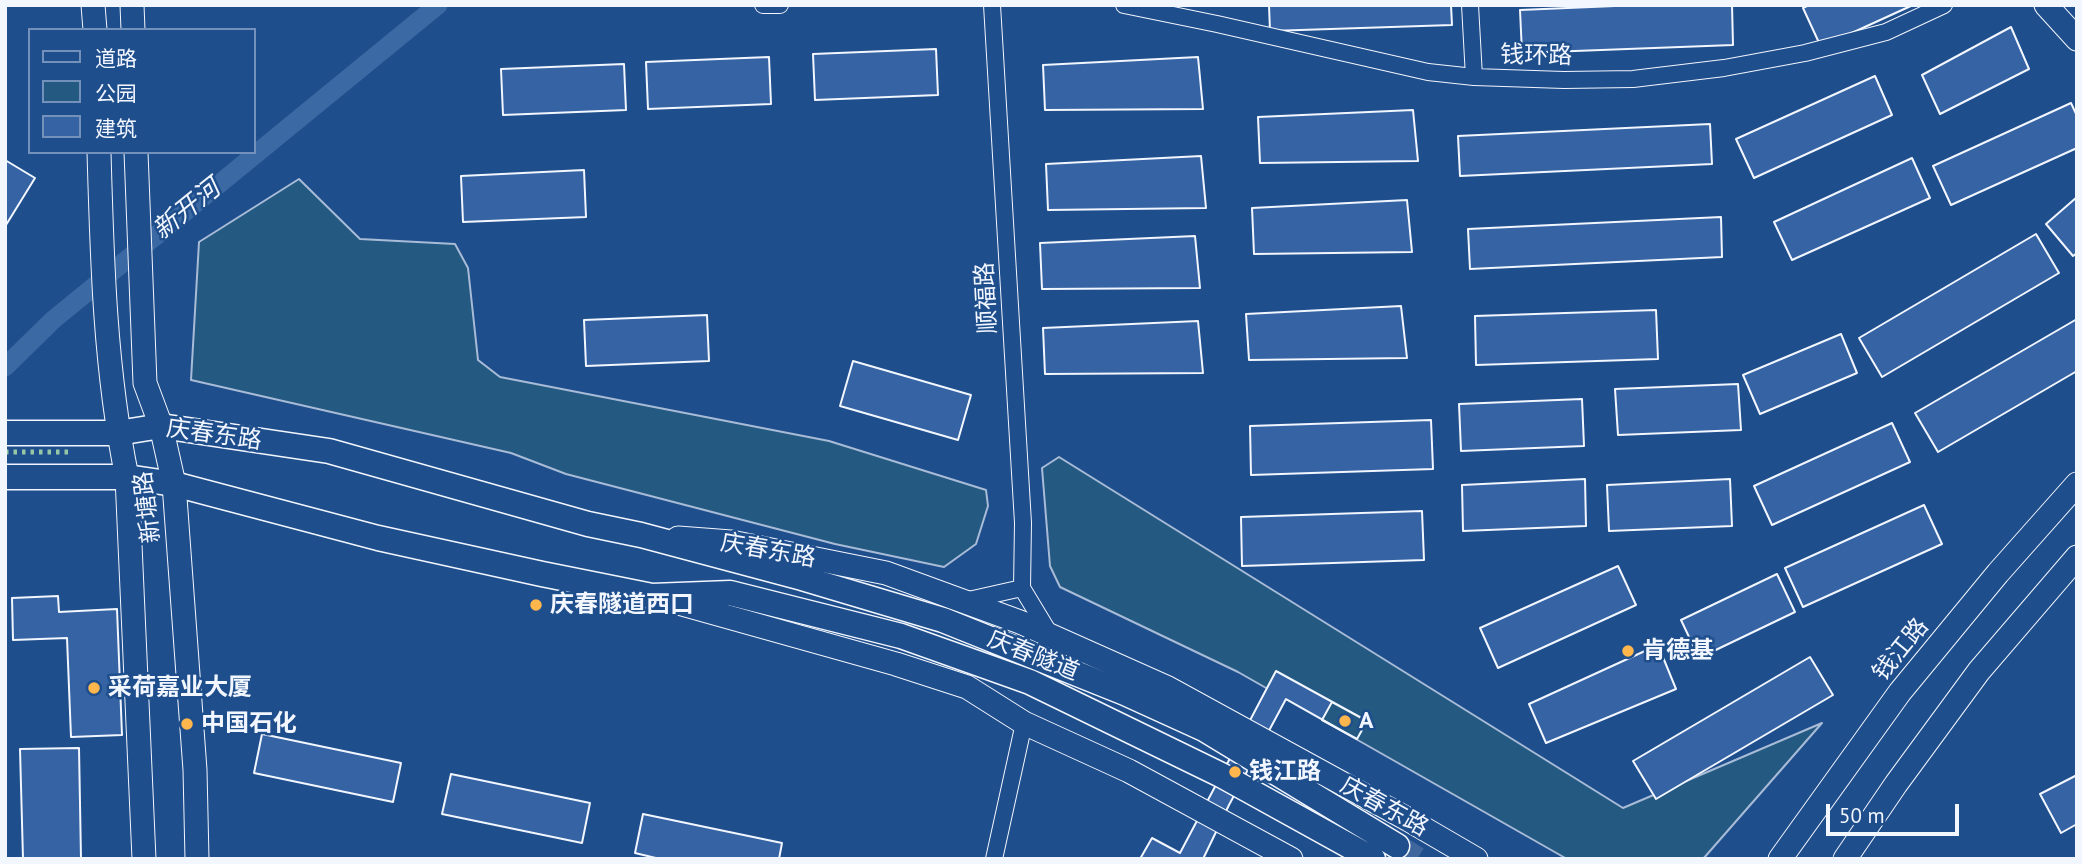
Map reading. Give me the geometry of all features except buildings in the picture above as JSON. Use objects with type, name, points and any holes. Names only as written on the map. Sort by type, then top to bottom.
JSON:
[{"type":"main road","points":[[93,5],[95,28]]},
{"type":"main road","points":[[132,5],[133,28]]},
{"type":"main road","points":[[2046,5],[2077,39]]},
{"type":"main road","name":"新塘路","points":[[99,154],[104,301],[118,433],[127,477],[144,859]]},
{"type":"main road","name":"新塘路","points":[[136,154],[145,383],[161,426],[174,484],[195,770],[197,859]]},
{"type":"main road","name":"庆春东路","points":[[5,433],[118,433],[161,426],[329,451],[588,524],[641,535],[731,542],[886,573],[1020,622],[1168,688],[1476,859]]},
{"type":"main road","points":[[5,477],[127,477],[174,484],[378,538],[542,575],[652,596],[896,664],[967,687],[1024,723],[1129,771],[1291,859]]},
{"type":"main road","name":"钱江路","points":[[1780,859],[1900,692],[1998,573],[2077,484]]},
{"type":"main road","name":"庆春隧道","points":[[641,535],[802,578],[943,620],[1125,693],[1204,729],[1396,845]]},
{"type":"main road","points":[[1845,859],[1979,671],[2077,557]]},
{"type":"main road","name":"庆春隧道","points":[[652,596],[730,593],[901,636],[1030,682],[1221,775],[1373,859]]},
{"type":"street","points":[[763,5],[780,5]]},
{"type":"street","name":"顺福路","points":[[992,5],[1023,523],[1022,588]]},
{"type":"street","name":"钱环路","points":[[1124,5],[1428,72],[1474,77],[1564,80],[1633,79],[1724,68],[1805,53],[1886,32],[1944,5]]},
{"type":"street","points":[[1470,5],[1474,77]]},
{"type":"street","points":[[964,601],[1022,588],[1051,636]]},
{"type":"street","points":[[994,859],[1024,723]]},
{"type":"green space","points":[[299,179],[360,239],[455,244],[468,268],[478,360],[500,377],[829,441],[986,490],[988,506],[976,544],[944,567],[835,544],[566,474],[511,453],[191,380],[199,242]]},
{"type":"green space","points":[[1059,457],[1623,808],[1822,723],[1703,859],[1567,859],[1238,672],[1060,587],[1050,566],[1042,468]]},
{"type":"waterway","name":"新开河","points":[[256,154],[438,5]]},
{"type":"waterway","name":"新开河","points":[[5,367],[53,320],[256,154]]},
{"type":"tunnel","points":[[1397,846],[1418,859]]},
{"type":"hedge","points":[[5,452],[72,452]]},
{"type":"place","name":"庆春隧道西口","points":[[536,605]]},
{"type":"place","name":"肯德基","points":[[1628,651]]},
{"type":"place","name":"采荷嘉业大厦","points":[[94,688]]},
{"type":"place","name":"A","points":[[1345,721]]},
{"type":"place","name":"中国石化","points":[[187,724]]},
{"type":"place","name":"钱江路","points":[[1235,772]]}]
